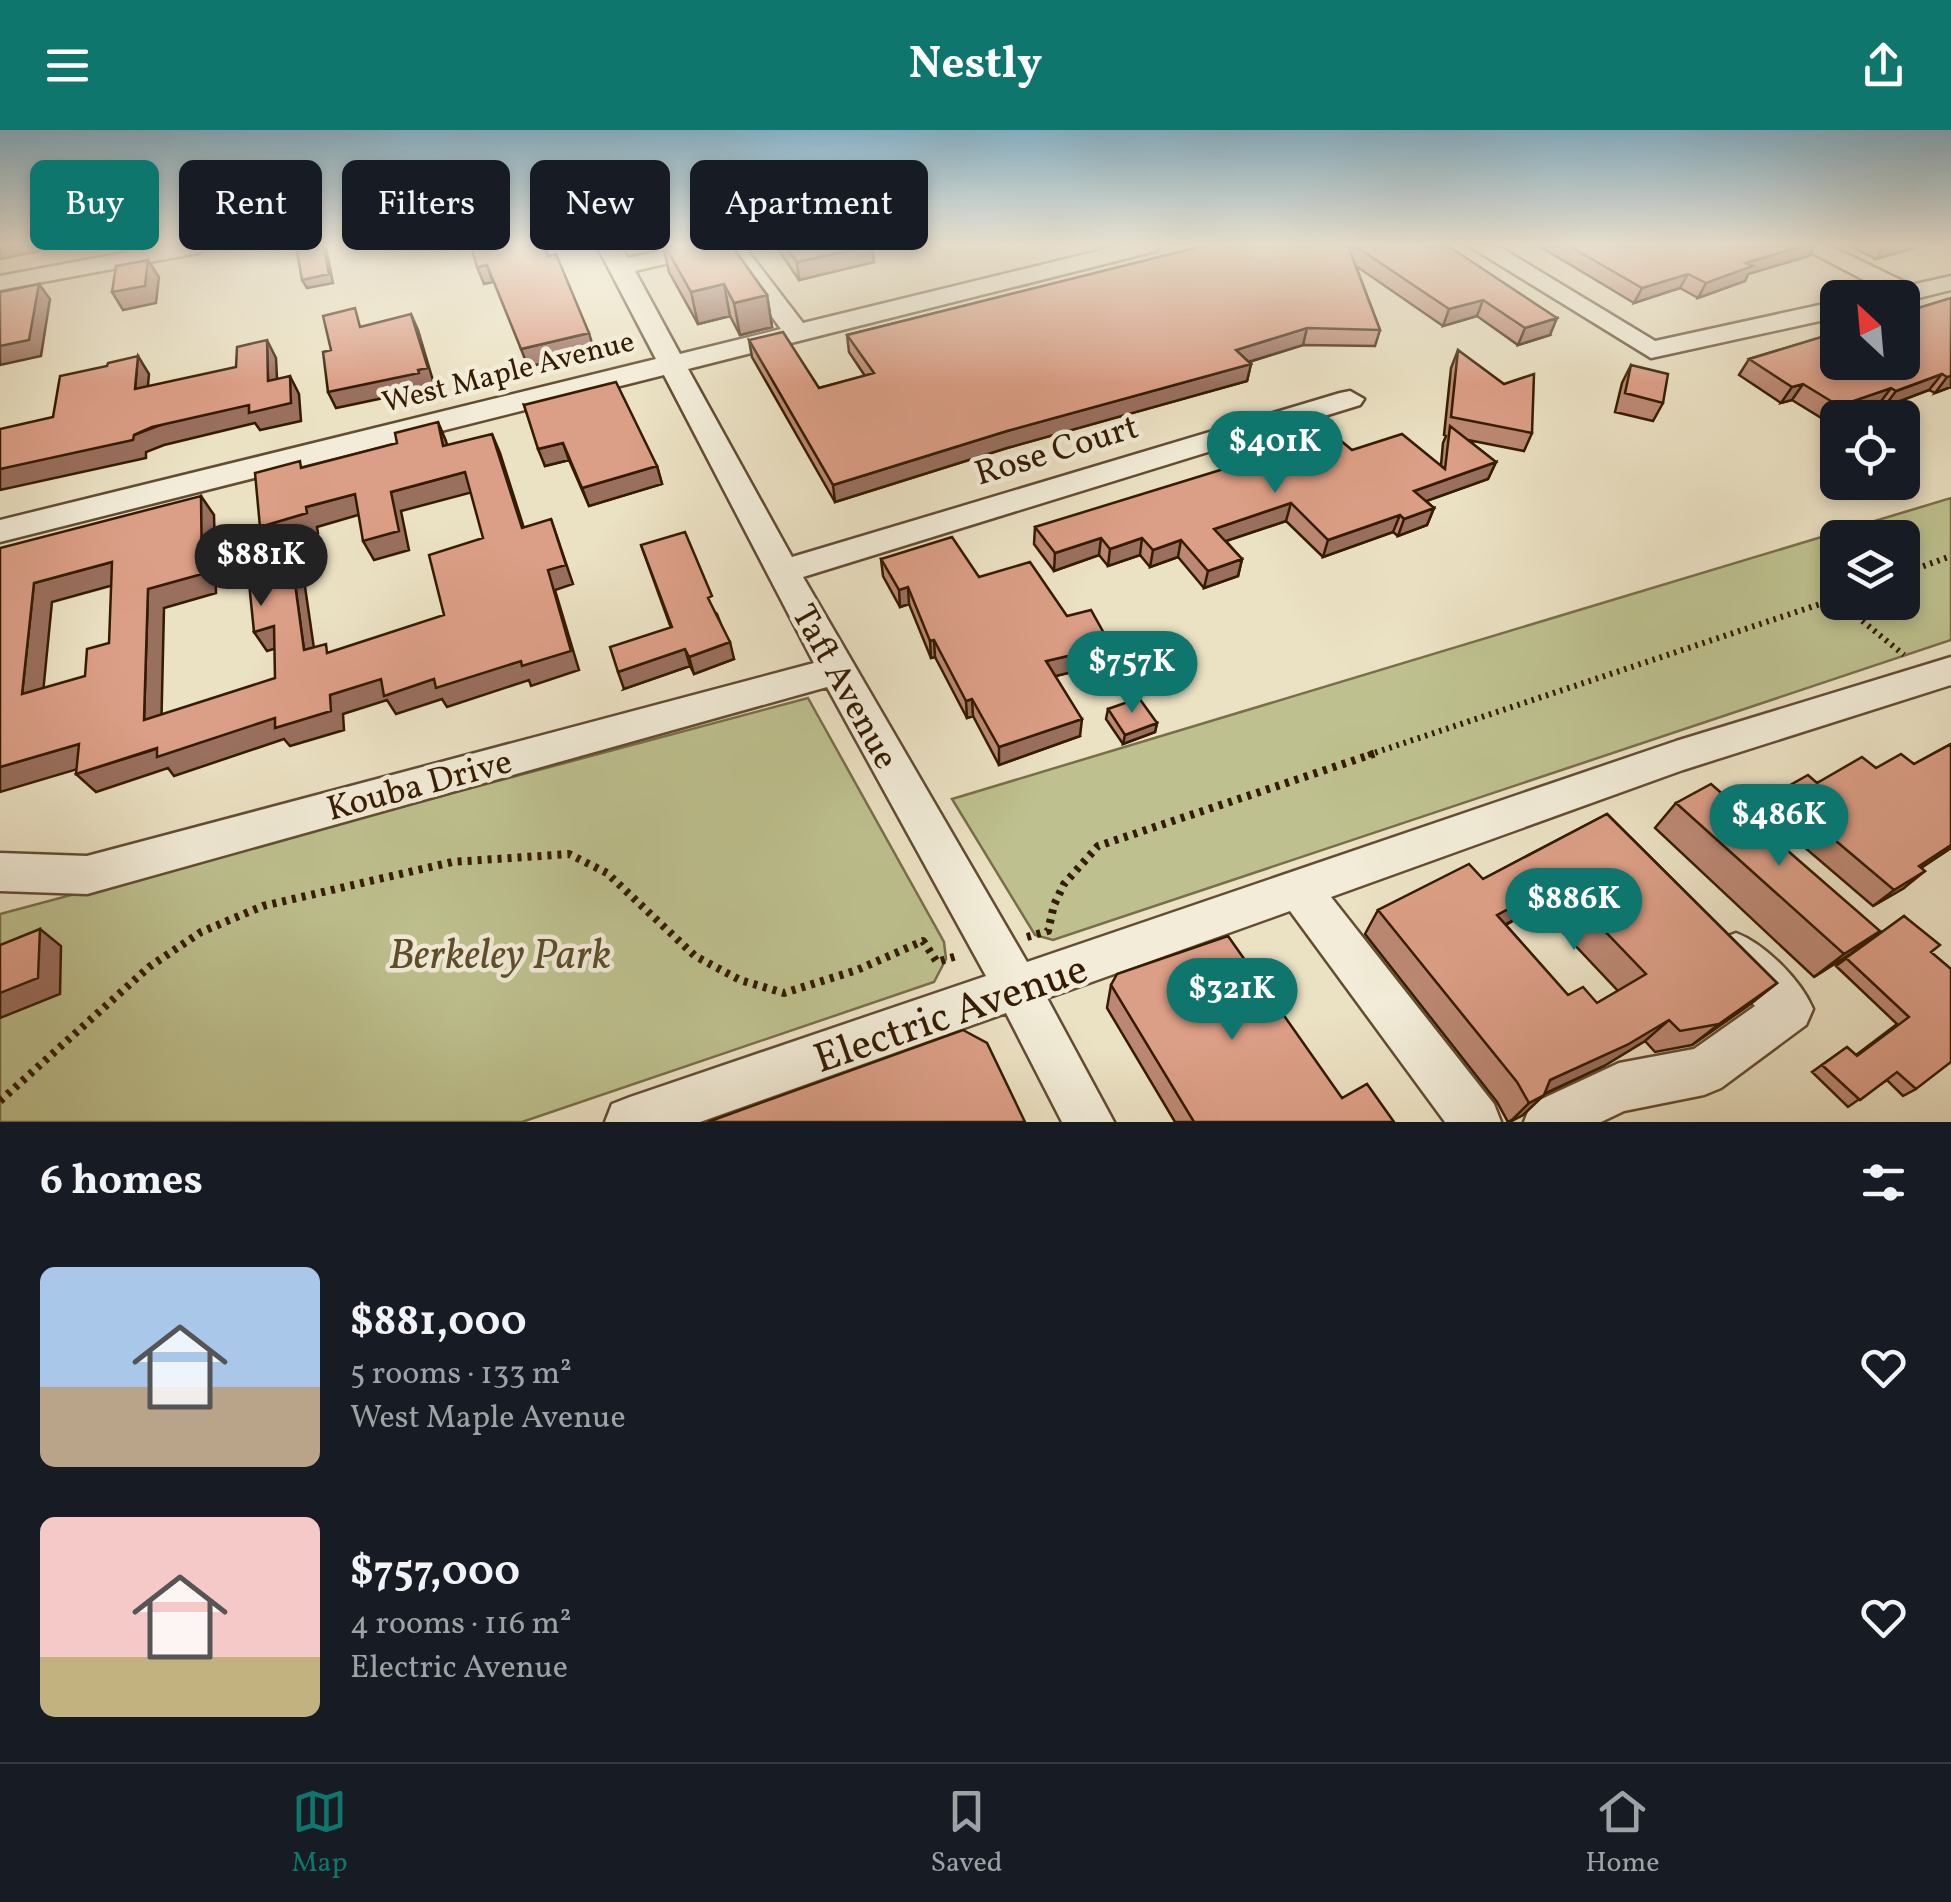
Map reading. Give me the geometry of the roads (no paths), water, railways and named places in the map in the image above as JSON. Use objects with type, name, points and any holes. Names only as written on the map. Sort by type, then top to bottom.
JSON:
[{"type":"street","name":"Taft Avenue","points":[[635,292],[836,671],[1089,1122]]},
{"type":"street","points":[[767,292],[797,333]]},
{"type":"street","name":"West Maple Avenue","points":[[0,531],[961,292]]},
{"type":"street","points":[[1557,292],[1651,350],[1820,313]]},
{"type":"street","name":"Rose Court","points":[[784,571],[1350,399]]},
{"type":"street","name":"Kouba Drive","points":[[0,872],[87,875],[836,671]]},
{"type":"street","name":"Electric Avenue","points":[[630,1122],[1300,889],[1587,806],[1676,757],[1945,675]]},
{"type":"street","points":[[1300,889],[1476,1122]]},
{"type":"street","points":[[1548,1122],[1620,1087],[1704,1071],[1790,1008],[1709,928]]},
{"type":"park label","name":"Berkeley Park","points":[[500,953]]}]
